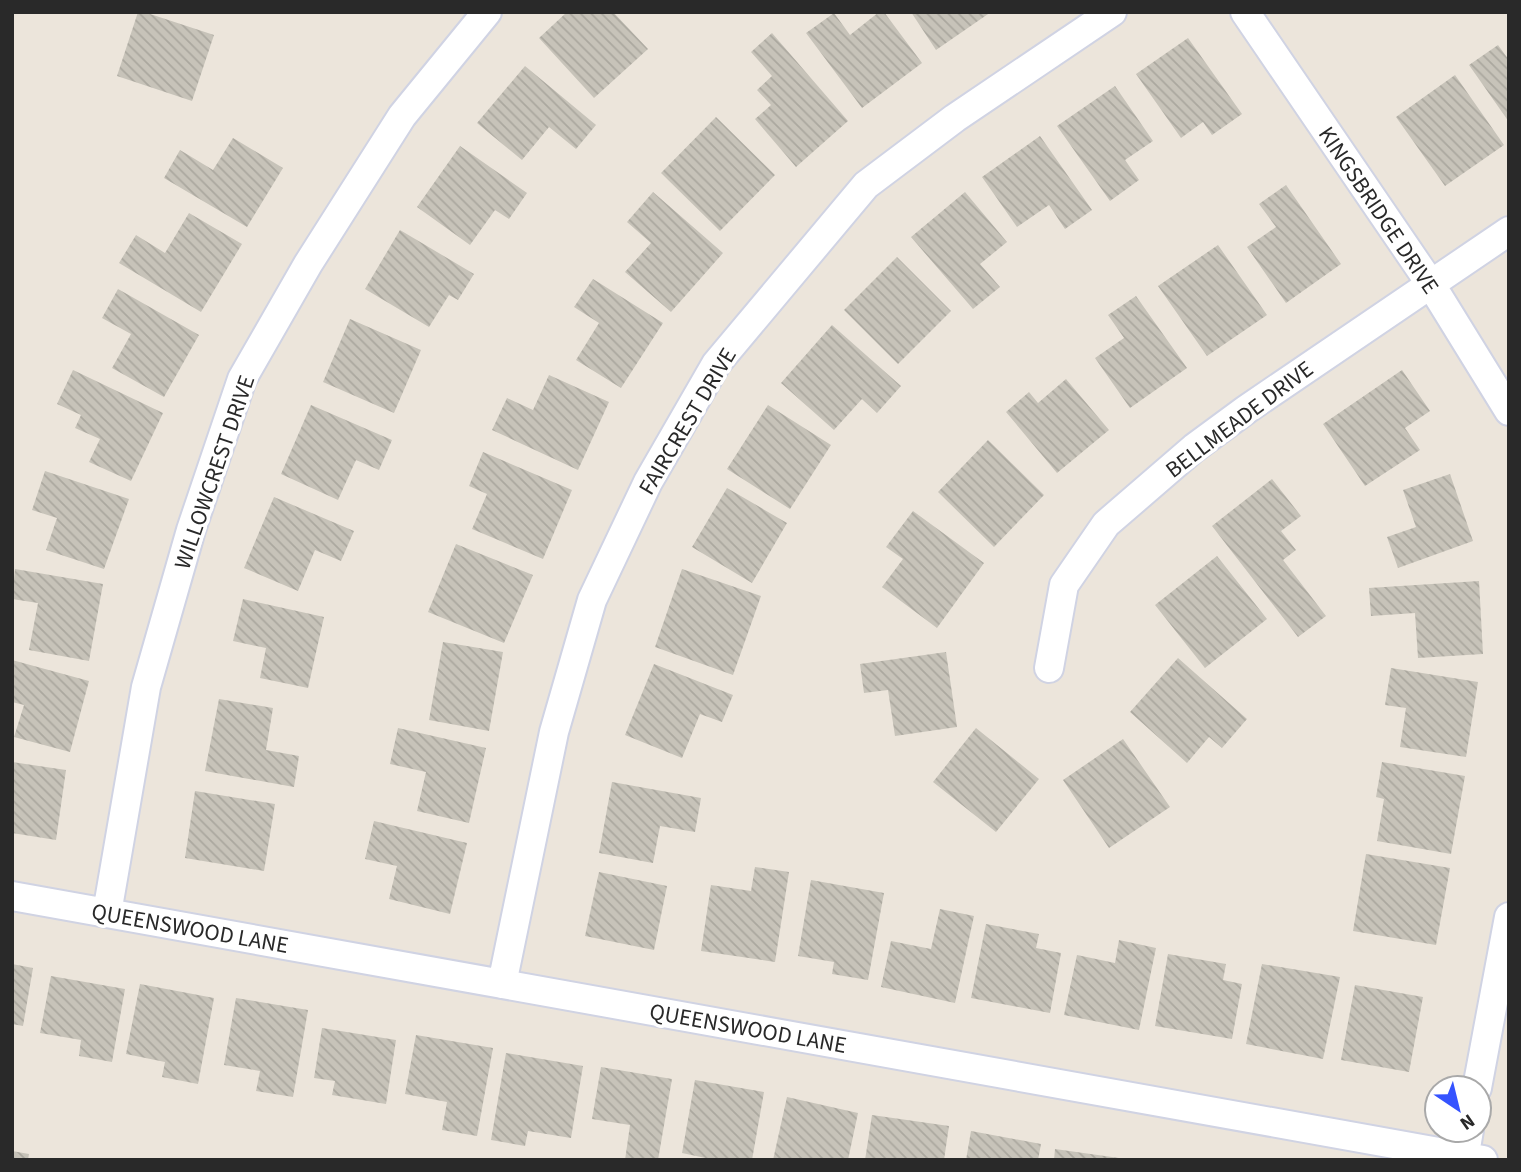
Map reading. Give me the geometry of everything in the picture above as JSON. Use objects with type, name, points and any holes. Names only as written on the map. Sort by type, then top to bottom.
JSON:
[{"type":"street","name":"WILLOWCREST DRIVE","points":[[107,913],[146,687],[191,530],[242,379],[308,264],[402,116],[487,12]]},
{"type":"street","name":"FAIRCREST DRIVE","points":[[502,984],[554,732],[592,600],[648,482],[716,364],[866,185],[955,118],[1112,12]]},
{"type":"street","name":"KINGSBRIDGE DRIVE","points":[[1245,12],[1430,283],[1509,411]]},
{"type":"street","name":"BELLMEADE DRIVE","points":[[1049,668],[1064,585],[1106,524],[1194,448],[1509,231]]},
{"type":"street","name":"QUEENSWOOD LANE","points":[[12,896],[502,984],[1470,1151]]},
{"type":"street","points":[[1479,1074],[1509,917]]},
{"type":"building","points":[[138,12],[214,35],[192,101],[117,76]]},
{"type":"building","points":[[567,12],[613,12],[648,49],[594,98],[539,38]]},
{"type":"building","points":[[879,12],[884,12],[922,63],[862,108],[806,33],[834,13],[850,35]]},
{"type":"building","points":[[911,12],[991,12],[936,50]]},
{"type":"building","points":[[772,33],[848,121],[796,167],[755,119],[771,105],[757,90],[772,76],[751,52]]},
{"type":"building","points":[[1188,38],[1242,114],[1212,135],[1203,122],[1181,138],[1136,74]]},
{"type":"building","points":[[1498,45],[1509,60],[1509,122],[1469,65]]},
{"type":"building","points":[[525,66],[596,125],[576,149],[549,127],[522,160],[477,123]]},
{"type":"building","points":[[1455,75],[1504,145],[1445,186],[1396,117]]},
{"type":"building","points":[[1115,86],[1153,141],[1125,160],[1139,180],[1110,201],[1057,126]]},
{"type":"building","points":[[716,117],[775,175],[720,231],[661,173]]},
{"type":"building","points":[[1040,136],[1092,210],[1065,229],[1049,205],[1017,227],[982,177]]},
{"type":"building","points":[[233,138],[283,168],[247,227],[164,178],[180,150],[213,170]]},
{"type":"building","points":[[460,146],[527,193],[509,219],[495,210],[470,245],[417,207]]},
{"type":"building","points":[[1286,185],[1341,264],[1286,303],[1247,247],[1276,227],[1259,204]]},
{"type":"building","points":[[653,192],[723,253],[671,312],[625,272],[651,243],[627,222]]},
{"type":"building","points":[[965,192],[1007,242],[980,264],[1000,287],[973,309],[911,237]]},
{"type":"building","points":[[189,213],[242,244],[201,312],[119,263],[136,235],[165,253]]},
{"type":"building","points":[[400,230],[474,274],[458,300],[449,295],[429,327],[365,289]]},
{"type":"building","points":[[1218,245],[1267,315],[1207,356],[1158,286]]},
{"type":"building","points":[[897,257],[951,311],[898,364],[844,310]]},
{"type":"building","points":[[593,279],[663,323],[621,388],[576,360],[599,323],[574,307]]},
{"type":"building","points":[[118,289],[199,335],[164,397],[112,368],[131,334],[102,318]]},
{"type":"building","points":[[1136,296],[1187,368],[1130,408],[1095,358],[1124,338],[1108,315]]},
{"type":"building","points":[[350,319],[421,350],[394,413],[323,382]]},
{"type":"building","points":[[832,325],[901,386],[877,413],[862,399],[834,430],[781,383]]},
{"type":"building","points":[[73,370],[163,413],[131,481],[89,462],[100,439],[75,428],[81,415],[57,404]]},
{"type":"building","points":[[1402,370],[1430,411],[1405,428],[1420,450],[1365,486],[1323,424]]},
{"type":"building","points":[[549,375],[609,402],[578,470],[492,430],[507,398],[533,410]]},
{"type":"building","points":[[1066,379],[1109,430],[1057,473],[1006,412],[1029,392],[1038,403]]},
{"type":"building","points":[[311,405],[392,440],[379,470],[356,460],[338,500],[281,474]]},
{"type":"building","points":[[768,405],[831,445],[790,509],[727,469]]},
{"type":"building","points":[[988,440],[1044,495],[994,547],[938,492]]},
{"type":"building","points":[[483,452],[572,490],[543,559],[472,529],[487,494],[469,486]]},
{"type":"building","points":[[45,471],[129,499],[104,569],[46,550],[57,518],[32,510]]},
{"type":"building","points":[[1450,474],[1473,541],[1398,568],[1387,537],[1416,527],[1403,490]]},
{"type":"building","points":[[1272,479],[1301,516],[1281,531],[1296,550],[1283,560],[1326,616],[1298,637],[1212,526]]},
{"type":"building","points":[[727,488],[787,523],[752,583],[692,547]]},
{"type":"building","points":[[274,497],[354,531],[341,561],[315,550],[298,591],[244,568]]},
{"type":"building","points":[[913,511],[984,563],[937,628],[882,587],[903,559],[886,547]]},
{"type":"building","points":[[456,544],[533,575],[504,643],[428,612]]},
{"type":"building","points":[[1217,556],[1267,619],[1205,668],[1155,605]]},
{"type":"building","points":[[15,569],[103,584],[89,661],[29,650],[38,603],[12,599]]},
{"type":"building","points":[[682,569],[761,596],[733,675],[655,647]]},
{"type":"building","points":[[1479,581],[1483,654],[1418,658],[1415,613],[1371,616],[1369,588]]},
{"type":"building","points":[[243,599],[324,617],[308,688],[260,678],[266,648],[233,641]]},
{"type":"building","points":[[443,642],[503,652],[489,731],[429,720]]},
{"type":"building","points":[[946,652],[957,727],[895,736],[888,690],[864,693],[860,664]]},
{"type":"building","points":[[1178,658],[1247,719],[1222,748],[1209,737],[1187,763],[1130,712]]},
{"type":"building","points":[[12,660],[89,681],[70,752],[14,737],[24,705],[12,702]]},
{"type":"building","points":[[654,664],[733,695],[722,722],[700,714],[682,758],[625,735]]},
{"type":"building","points":[[1391,668],[1478,682],[1466,757],[1400,747],[1406,708],[1385,705]]},
{"type":"building","points":[[219,699],[273,708],[266,750],[299,756],[294,787],[205,771]]},
{"type":"building","points":[[398,728],[486,748],[469,823],[417,811],[426,772],[390,764]]},
{"type":"building","points":[[976,728],[1039,779],[996,832],[933,782]]},
{"type":"building","points":[[1123,739],[1170,807],[1109,848],[1063,780]]},
{"type":"building","points":[[12,762],[66,770],[56,840],[12,833]]},
{"type":"building","points":[[1382,762],[1465,776],[1451,854],[1377,841],[1384,799],[1376,797]]},
{"type":"building","points":[[612,782],[701,798],[695,832],[660,826],[653,863],[599,853]]},
{"type":"building","points":[[195,791],[275,804],[264,871],[185,858]]},
{"type":"building","points":[[374,821],[467,843],[450,914],[389,899],[397,866],[365,859]]},
{"type":"building","points":[[1366,854],[1450,868],[1436,945],[1353,931]]},
{"type":"building","points":[[755,867],[789,872],[775,962],[701,951],[711,885],[751,891]]},
{"type":"building","points":[[599,872],[667,886],[654,950],[585,936]]},
{"type":"building","points":[[811,880],[884,893],[868,980],[832,974],[834,962],[798,956]]},
{"type":"building","points":[[940,909],[974,916],[955,1003],[881,987],[891,941],[931,949]]},
{"type":"building","points":[[986,924],[1039,934],[1036,948],[1061,953],[1050,1013],[971,998]]},
{"type":"building","points":[[1119,940],[1156,948],[1139,1030],[1064,1015],[1077,955],[1115,963]]},
{"type":"building","points":[[1168,954],[1226,964],[1223,980],[1242,984],[1232,1039],[1155,1026]]},
{"type":"building","points":[[12,964],[33,968],[23,1026],[12,1024]]},
{"type":"building","points":[[1262,964],[1340,977],[1323,1059],[1246,1044]]},
{"type":"building","points":[[51,976],[125,989],[112,1062],[79,1056],[81,1040],[40,1033]]},
{"type":"building","points":[[140,984],[214,998],[198,1084],[162,1077],[165,1062],[126,1054]]},
{"type":"building","points":[[1355,985],[1423,997],[1409,1072],[1341,1060]]},
{"type":"building","points":[[236,998],[308,1010],[293,1097],[256,1091],[260,1071],[224,1065]]},
{"type":"building","points":[[322,1028],[396,1040],[386,1104],[332,1095],[335,1081],[314,1078]]},
{"type":"building","points":[[416,1035],[493,1048],[477,1136],[442,1130],[447,1102],[405,1094]]},
{"type":"building","points":[[506,1053],[583,1066],[571,1138],[528,1131],[525,1146],[491,1140]]},
{"type":"building","points":[[601,1067],[672,1079],[658,1160],[625,1160],[630,1125],[592,1119]]},
{"type":"building","points":[[695,1080],[764,1092],[752,1160],[715,1160],[682,1153]]},
{"type":"building","points":[[787,1097],[858,1113],[848,1160],[773,1160]]},
{"type":"building","points":[[872,1115],[949,1126],[944,1160],[865,1160]]},
{"type":"building","points":[[971,1131],[1041,1144],[1038,1160],[966,1160]]},
{"type":"building","points":[[1055,1149],[1119,1158],[1119,1160],[1054,1160]]},
{"type":"building","points":[[12,1151],[29,1154],[28,1160],[12,1160]]}]
